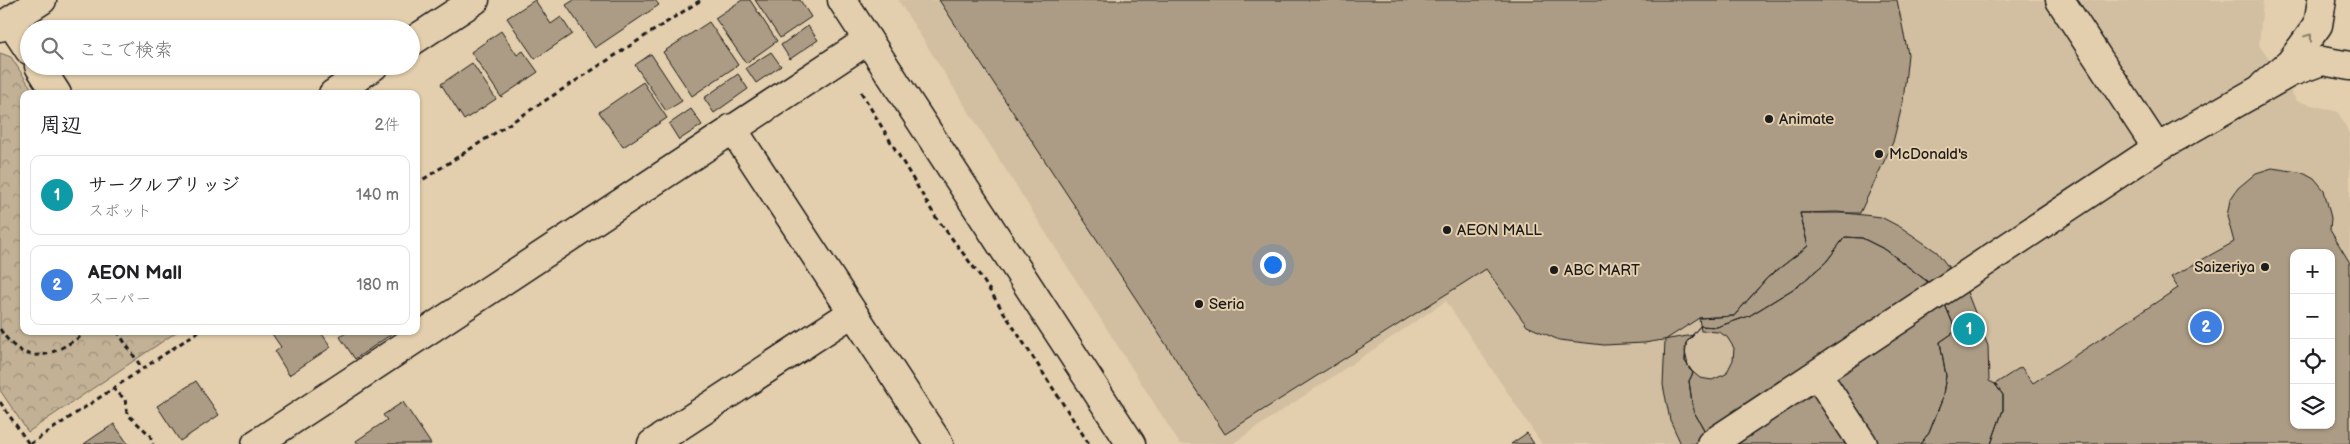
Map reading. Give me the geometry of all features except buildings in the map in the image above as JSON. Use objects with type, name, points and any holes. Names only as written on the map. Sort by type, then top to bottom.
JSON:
[{"type":"main road","points":[[20,40],[5,24],[42,0]]},
{"type":"main road","points":[[420,36],[475,0]]},
{"type":"main road","points":[[842,0],[1131,444]]},
{"type":"main road","points":[[2060,0],[2157,148]]},
{"type":"main road","points":[[2264,85],[2290,63],[2318,25],[2322,0]]},
{"type":"main road","points":[[256,444],[868,40]]},
{"type":"main road","points":[[1711,444],[2157,148],[2264,85],[2289,73],[2322,61],[2350,66]]},
{"type":"main road","points":[[45,75],[54,90]]},
{"type":"main road","points":[[339,90],[361,75]]},
{"type":"main road","points":[[732,128],[939,444]]},
{"type":"main road","points":[[652,444],[852,313]]},
{"type":"main road","points":[[1817,374],[1863,444]]},
{"type":"path","points":[[420,181],[700,0]]},
{"type":"path","points":[[858,87],[935,216],[981,277],[1089,444]]},
{"type":"path","points":[[0,329],[18,350],[33,355],[56,352],[83,335]]},
{"type":"path","points":[[119,335],[142,368]]},
{"type":"path","points":[[0,402],[29,444],[193,335]]},
{"type":"path","points":[[112,388],[125,398],[127,414],[150,434],[153,444]]},
{"type":"shaded area","points":[[898,0],[2263,0],[2259,45],[2297,101],[2338,112],[2350,135],[2350,444],[1542,444],[1446,301],[1232,444],[1180,444]]},
{"type":"green space","points":[[0,53],[11,57],[20,71],[20,75],[23,75],[32,90],[20,90],[20,335],[172,335],[28,432],[0,390]]},
{"type":"place","name":"Animate","points":[[1769,119]]},
{"type":"place","name":"McDonald's","points":[[1879,154]]},
{"type":"place","name":"AEON MALL","points":[[1447,230]]},
{"type":"place","name":"Saizeriya","points":[[2265,267]]},
{"type":"place","name":"ABC MART","points":[[1554,270]]},
{"type":"place","name":"Seria","points":[[1199,304]]},
{"type":"place","name":"AEON Mall","points":[[2206,327]]},
{"type":"place","name":"サークルブリッジ","points":[[1969,329]]}]
